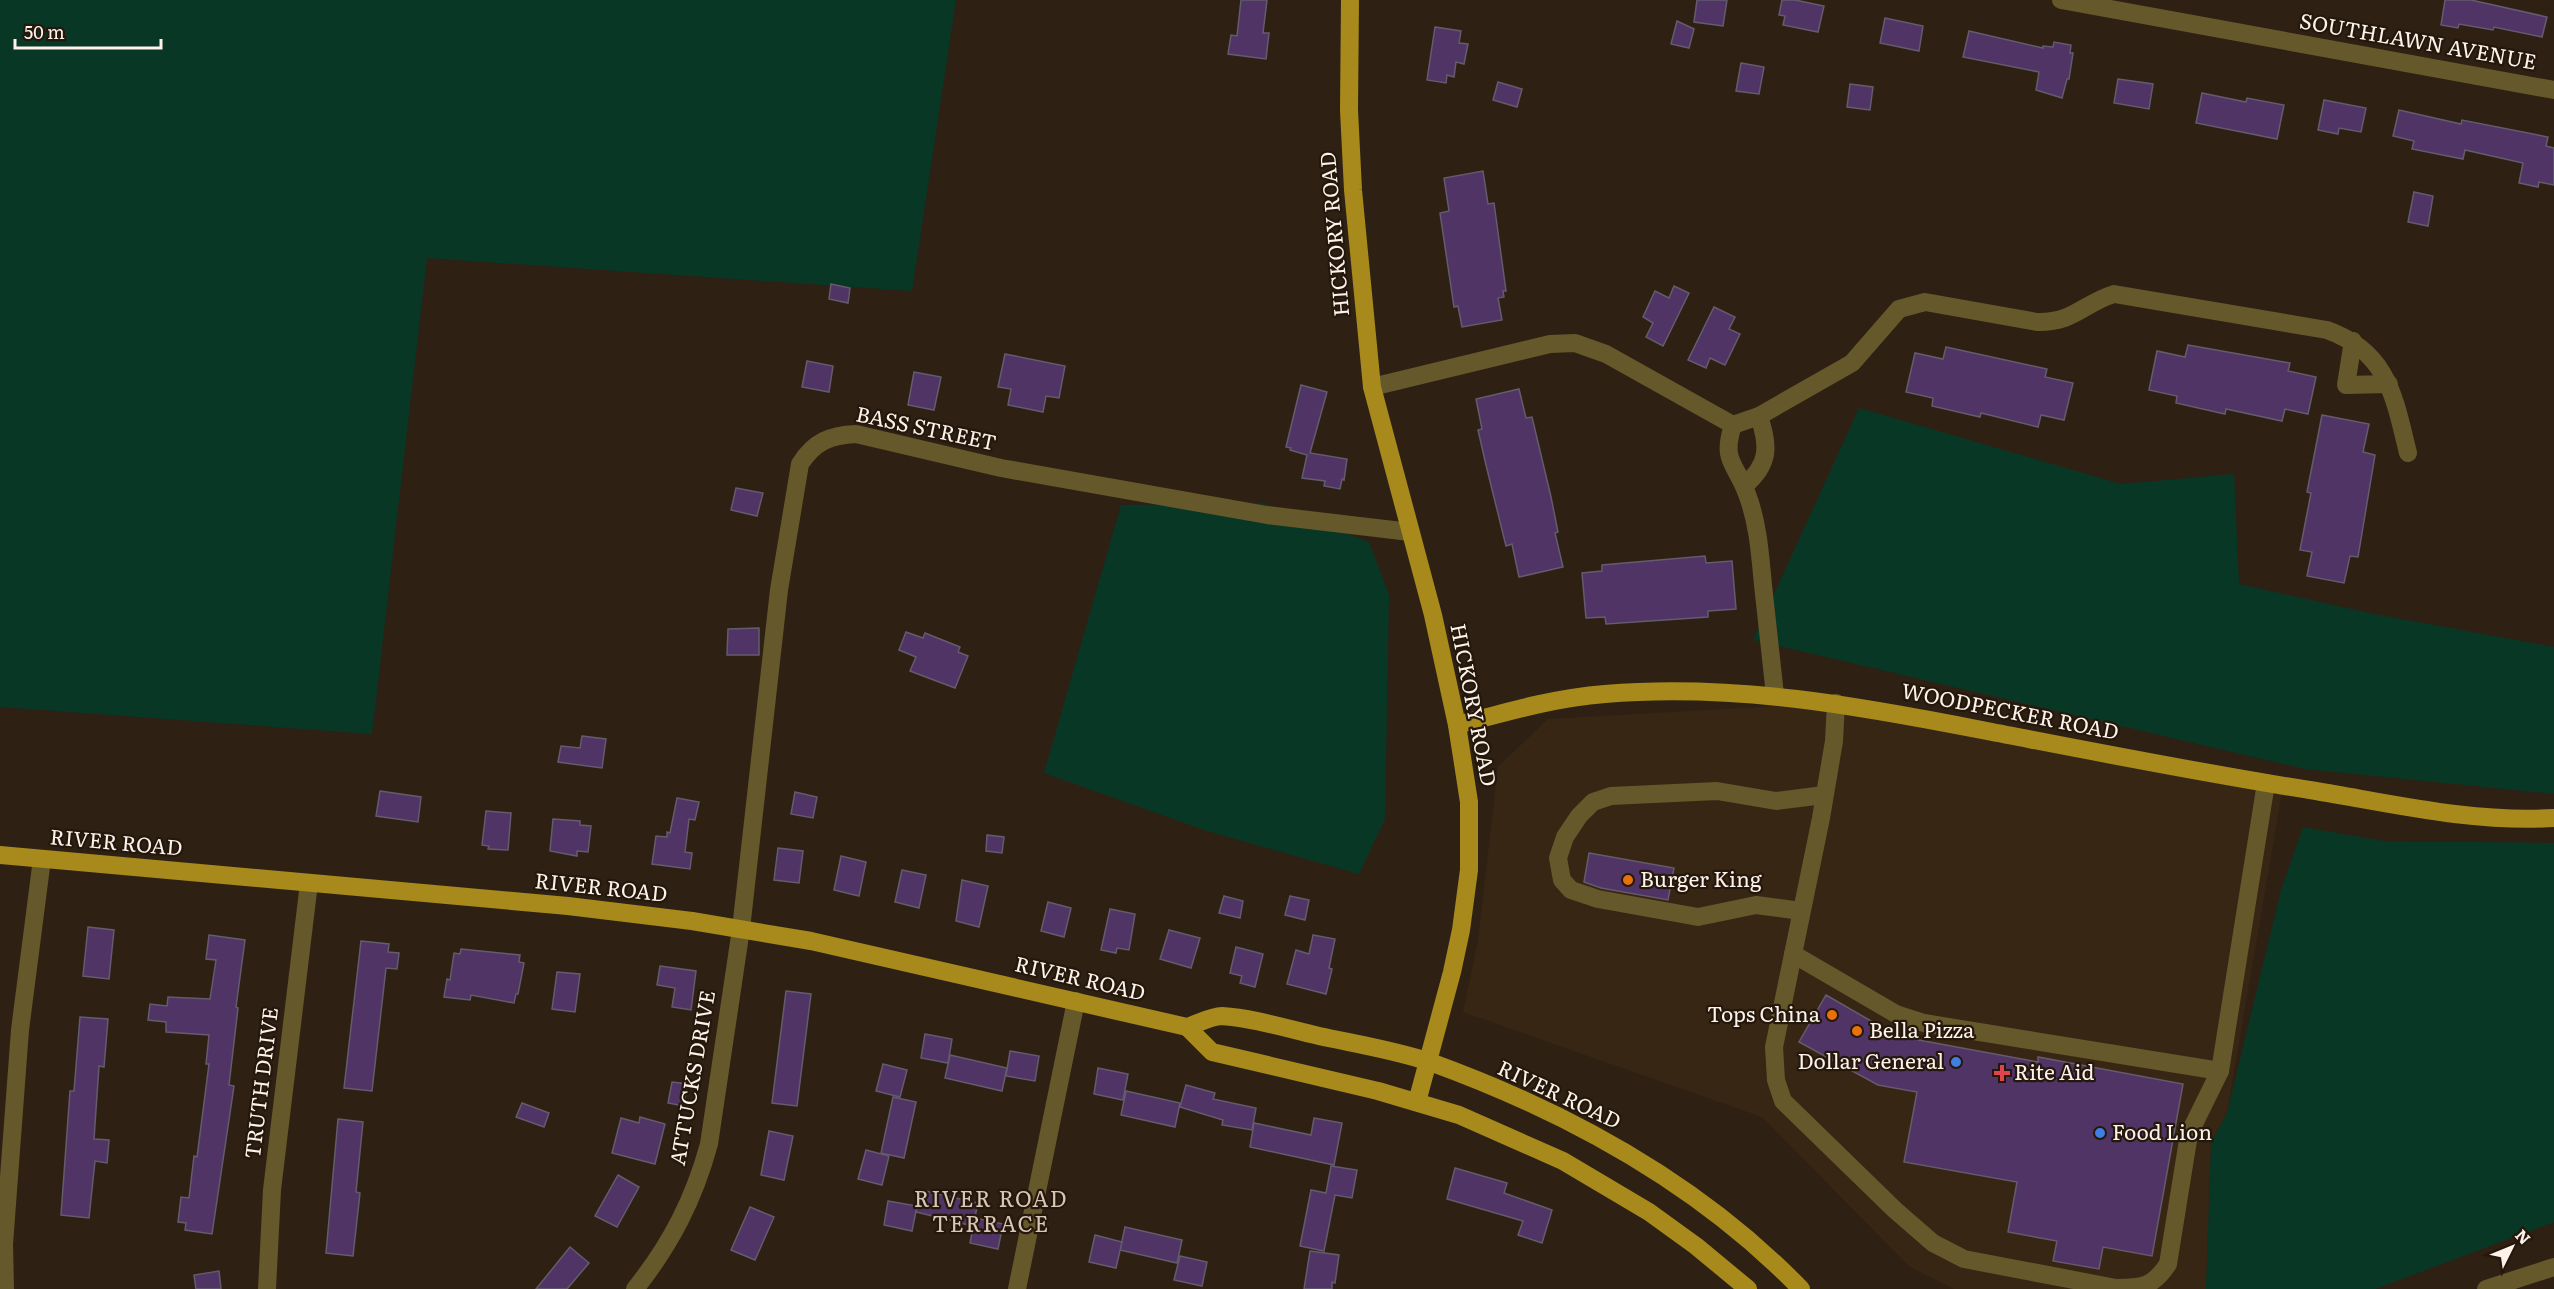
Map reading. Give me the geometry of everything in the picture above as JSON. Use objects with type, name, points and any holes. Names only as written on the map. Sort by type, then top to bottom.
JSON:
[{"type":"main road","name":"HICKORY ROAD","points":[[1350,0],[1349,110],[1353,190],[1372,387],[1419,565],[1457,725],[1469,802],[1469,870],[1456,956],[1417,1102]]},
{"type":"main road","name":"WOODPECKER ROAD","points":[[1457,725],[1545,702],[1605,694],[1688,691],[1775,695],[1836,703],[2266,783],[2486,818],[2554,818]]},
{"type":"main road","name":"RIVER ROAD","points":[[0,855],[568,906],[741,928],[811,941],[1187,1027],[1220,1016],[1428,1062],[1537,1106],[1639,1160],[1712,1210],[1770,1258],[1802,1289]]},
{"type":"main road","points":[[1187,1027],[1212,1052],[1295,1070],[1417,1102],[1492,1128],[1563,1161],[1649,1212],[1696,1246],[1748,1289]]},
{"type":"street","name":"SOUTHLAWN AVENUE","points":[[2061,0],[2554,90]]},
{"type":"street","points":[[1372,387],[1550,344],[1575,343],[1606,354],[1733,425],[1759,416],[1852,363],[1899,309],[1925,302],[2037,322],[2054,322],[2070,318],[2100,298],[2114,294],[2327,330],[2353,341],[2372,356],[2389,384],[2408,453]]},
{"type":"street","points":[[2353,341],[2346,385],[2389,384]]},
{"type":"street","points":[[1744,486],[1752,479],[1767,452],[1767,440],[1759,416]]},
{"type":"street","points":[[1733,425],[1728,439],[1728,454],[1731,466],[1744,486],[1757,526],[1775,695]]},
{"type":"street","name":"BASS STREET","points":[[741,928],[779,590],[800,464],[808,452],[820,441],[837,435],[856,434],[1001,468],[1256,513],[1410,532]]},
{"type":"street","points":[[1836,703],[1834,741],[1821,818],[1774,1047],[1776,1080],[1783,1101],[1895,1210],[1933,1243],[1964,1259],[2116,1288],[2137,1288],[2158,1280],[2168,1264],[2188,1134],[2220,1071],[2266,783]]},
{"type":"street","points":[[1801,911],[1756,905],[1698,917],[1598,899],[1571,890],[1562,880],[1558,858],[1565,837],[1574,824],[1593,802],[1611,796],[1717,791],[1776,801],[1824,795]]},
{"type":"street","points":[[3,1285],[8,1095],[20,1030],[42,859]]},
{"type":"street","name":"TRUTH DRIVE","points":[[267,1289],[272,1190],[309,883]]},
{"type":"street","name":"ATTUCKS DRIVE","points":[[635,1289],[674,1236],[701,1173],[709,1144],[741,928]]},
{"type":"street","points":[[1793,954],[1896,1014],[1924,1023],[2220,1071]]},
{"type":"street","points":[[1017,1289],[1076,1001]]},
{"type":"street","points":[[2486,1289],[2554,1267]]},
{"type":"shaded area","points":[[1836,703],[2283,786],[2227,1113],[2211,1143],[2206,1289],[1954,1289],[1910,1267],[1762,1117],[1463,1012],[1478,941],[1498,767],[1548,719]]},
{"type":"green space","points":[[0,0],[956,0],[912,291],[427,258],[372,734],[0,707]]},
{"type":"green space","points":[[1859,408],[2121,484],[2234,474],[2239,584],[2369,613],[2554,647],[2554,794],[2305,769],[1753,640]]},
{"type":"green space","points":[[1263,503],[1369,542],[1389,595],[1385,819],[1359,874],[1207,831],[1044,773],[1121,505]]},
{"type":"green space","points":[[2303,827],[2383,841],[2554,843],[2554,1222],[2375,1289],[2206,1289],[2211,1143],[2227,1113],[2281,890]]},
{"type":"building","points":[[1241,0],[1267,0],[1263,33],[1269,33],[1266,59],[1228,54],[1231,35],[1237,36]]},
{"type":"building","points":[[1697,0],[1727,0],[1723,26],[1694,22]]},
{"type":"building","points":[[1782,0],[1795,0],[1824,6],[1818,32],[1783,25],[1785,16],[1779,15]]},
{"type":"building","points":[[2445,0],[2471,0],[2547,17],[2542,37],[2494,27],[2493,30],[2459,24],[2458,28],[2441,25]]},
{"type":"building","points":[[1885,18],[1923,26],[1919,51],[1880,43]]},
{"type":"building","points":[[1677,21],[1694,29],[1689,48],[1671,44]]},
{"type":"building","points":[[1435,27],[1461,31],[1459,43],[1468,44],[1464,64],[1456,62],[1454,77],[1447,75],[1446,83],[1427,80]]},
{"type":"building","points":[[1969,31],[2043,48],[2043,46],[2053,47],[2054,42],[2071,45],[2070,53],[2073,53],[2069,79],[2067,79],[2062,98],[2036,90],[2039,72],[1963,57]]},
{"type":"building","points":[[1741,63],[1764,67],[1759,94],[1736,91]]},
{"type":"building","points":[[2118,79],[2153,84],[2149,109],[2114,103]]},
{"type":"building","points":[[1498,82],[1522,89],[1517,107],[1493,100]]},
{"type":"building","points":[[1850,84],[1873,87],[1870,110],[1847,107]]},
{"type":"building","points":[[2202,93],[2246,102],[2247,98],[2284,105],[2277,139],[2196,123]]},
{"type":"building","points":[[2324,100],[2366,108],[2361,132],[2339,128],[2338,134],[2318,130]]},
{"type":"building","points":[[2399,110],[2461,124],[2462,120],[2548,137],[2546,146],[2554,148],[2554,185],[2539,182],[2538,187],[2519,183],[2523,163],[2465,150],[2463,159],[2412,149],[2414,141],[2393,136]]},
{"type":"building","points":[[1483,171],[1488,204],[1494,203],[1506,291],[1503,291],[1504,297],[1498,298],[1502,320],[1462,327],[1458,306],[1454,307],[1440,213],[1449,211],[1444,178]]},
{"type":"building","points":[[2414,192],[2433,196],[2428,226],[2408,222]]},
{"type":"building","points":[[831,284],[850,288],[848,303],[829,299]]},
{"type":"building","points":[[1674,286],[1689,293],[1663,346],[1646,337],[1653,323],[1643,317],[1655,291],[1669,298]]},
{"type":"building","points":[[1714,307],[1735,317],[1729,329],[1740,334],[1725,365],[1710,358],[1706,368],[1688,360]]},
{"type":"building","points":[[2188,345],[2290,363],[2288,371],[2316,377],[2308,414],[2285,409],[2282,421],[2226,409],[2225,414],[2176,403],[2177,396],[2149,390],[2157,351],[2185,357]]},
{"type":"building","points":[[1946,347],[2047,369],[2045,377],[2073,383],[2064,420],[2041,415],[2038,427],[1981,413],[1980,417],[1932,406],[1933,398],[1906,392],[1915,353],[1943,359]]},
{"type":"building","points":[[1005,354],[1065,366],[1059,398],[1046,396],[1043,412],[1008,405],[1011,389],[998,387]]},
{"type":"building","points":[[807,361],[833,366],[829,392],[802,387]]},
{"type":"building","points":[[914,372],[941,377],[934,410],[908,405]]},
{"type":"building","points":[[1301,385],[1327,392],[1310,453],[1347,459],[1344,480],[1342,479],[1340,489],[1324,486],[1325,481],[1302,478],[1307,455],[1286,447]]},
{"type":"building","points":[[1519,389],[1526,418],[1532,417],[1551,497],[1558,532],[1555,533],[1563,567],[1519,577],[1512,544],[1506,546],[1486,465],[1478,430],[1482,429],[1476,399]]},
{"type":"building","points":[[2322,415],[2369,424],[2363,452],[2375,455],[2358,557],[2350,556],[2344,583],[2307,576],[2312,552],[2300,550],[2311,493],[2307,492]]},
{"type":"building","points":[[736,488],[763,493],[757,516],[731,510]]},
{"type":"building","points":[[1705,556],[1706,563],[1732,561],[1736,609],[1708,611],[1708,617],[1606,624],[1605,617],[1586,618],[1582,573],[1602,571],[1602,565]]},
{"type":"building","points":[[759,628],[759,655],[727,655],[728,629]]},
{"type":"building","points":[[906,632],[923,638],[925,633],[960,647],[958,652],[968,656],[955,688],[910,671],[916,657],[899,650]]},
{"type":"building","points":[[582,736],[606,739],[602,768],[558,762],[561,746],[580,748]]},
{"type":"building","points":[[380,791],[421,797],[418,822],[376,816]]},
{"type":"building","points":[[795,792],[817,797],[813,818],[791,814]]},
{"type":"building","points":[[677,798],[699,802],[695,820],[689,819],[685,852],[692,853],[690,869],[652,864],[656,836],[667,837],[667,832],[670,833]]},
{"type":"building","points":[[486,811],[511,813],[508,850],[488,849],[489,846],[482,845]]},
{"type":"building","points":[[553,819],[580,821],[580,825],[591,826],[588,852],[577,851],[577,856],[550,851]]},
{"type":"building","points":[[987,835],[1004,837],[1002,853],[986,851]]},
{"type":"building","points":[[778,848],[803,851],[799,883],[774,880]]},
{"type":"building","name":"Burger King","points":[[1589,853],[1674,868],[1668,900],[1601,888],[1584,882]]},
{"type":"building","points":[[841,856],[866,862],[859,896],[834,890]]},
{"type":"building","points":[[902,870],[926,875],[919,908],[895,902]]},
{"type":"building","points":[[962,880],[988,886],[979,927],[956,921]]},
{"type":"building","points":[[1224,896],[1243,901],[1240,918],[1219,913]]},
{"type":"building","points":[[1290,896],[1309,900],[1305,920],[1285,915]]},
{"type":"building","points":[[1048,902],[1071,908],[1064,937],[1041,931]]},
{"type":"building","points":[[1110,909],[1135,914],[1129,950],[1117,948],[1116,953],[1101,950]]},
{"type":"building","points":[[88,927],[114,930],[109,979],[83,976]]},
{"type":"building","points":[[1169,930],[1200,938],[1191,968],[1160,959]]},
{"type":"building","points":[[209,935],[245,940],[229,1085],[234,1086],[212,1234],[185,1230],[186,1223],[178,1222],[181,1197],[189,1198],[194,1156],[197,1157],[209,1064],[206,1064],[209,1035],[166,1032],[166,1022],[148,1020],[150,1004],[167,1006],[168,997],[210,999],[216,960],[206,959]]},
{"type":"building","points":[[1313,935],[1335,939],[1329,968],[1332,969],[1326,994],[1287,984],[1296,950],[1309,954]]},
{"type":"building","points":[[361,941],[389,944],[388,952],[399,953],[397,969],[386,968],[372,1091],[344,1088]]},
{"type":"building","points":[[1236,947],[1263,954],[1255,987],[1240,983],[1242,976],[1230,973]]},
{"type":"building","points":[[461,949],[520,955],[519,962],[524,963],[514,1003],[471,995],[470,1000],[444,997],[447,979],[450,980],[454,953],[460,954]]},
{"type":"building","points":[[660,966],[696,971],[691,1010],[672,1007],[675,988],[657,985]]},
{"type":"building","points":[[557,972],[580,974],[575,1012],[552,1009]]},
{"type":"building","points":[[786,991],[811,994],[797,1106],[772,1103]]},
{"type":"building","points":[[1826,995],[1897,1036],[2038,1062],[2038,1057],[2183,1084],[2152,1256],[2103,1247],[2099,1269],[2053,1261],[2057,1241],[2008,1232],[2017,1182],[1904,1162],[1917,1092],[1878,1085],[1799,1042]]},
{"type":"building","points":[[80,1017],[108,1019],[104,1067],[99,1066],[94,1139],[109,1140],[107,1163],[95,1161],[89,1218],[61,1215],[70,1091],[74,1091]]},
{"type":"building","points":[[925,1034],[952,1039],[948,1063],[921,1058]]},
{"type":"building","points":[[1010,1051],[1039,1056],[1035,1081],[1006,1076]]},
{"type":"building","points":[[950,1055],[1007,1068],[1002,1091],[945,1078]]},
{"type":"building","points":[[883,1064],[907,1070],[900,1097],[876,1091]]},
{"type":"building","points":[[1098,1068],[1128,1074],[1123,1100],[1094,1094]]},
{"type":"building","points":[[672,1082],[687,1084],[684,1106],[668,1103]]},
{"type":"building","points":[[1186,1085],[1215,1093],[1213,1099],[1256,1108],[1252,1130],[1222,1125],[1223,1120],[1180,1107]]},
{"type":"building","points":[[1126,1091],[1180,1103],[1175,1127],[1121,1115]]},
{"type":"building","points":[[893,1097],[916,1102],[904,1158],[881,1153]]},
{"type":"building","points":[[522,1103],[549,1113],[544,1127],[516,1117]]},
{"type":"building","points":[[640,1117],[665,1124],[655,1164],[612,1153],[621,1118],[639,1123]]},
{"type":"building","points":[[1314,1118],[1342,1123],[1334,1165],[1250,1147],[1254,1123],[1311,1135]]},
{"type":"building","points":[[338,1119],[363,1122],[356,1192],[360,1193],[353,1256],[326,1253]]},
{"type":"building","points":[[769,1131],[793,1136],[784,1180],[761,1175]]},
{"type":"building","points":[[866,1150],[889,1156],[882,1185],[858,1179]]},
{"type":"building","points":[[1331,1166],[1357,1170],[1352,1198],[1335,1195],[1324,1251],[1300,1246],[1311,1190],[1326,1193]]},
{"type":"building","points":[[1455,1168],[1507,1183],[1504,1193],[1552,1210],[1542,1243],[1518,1235],[1523,1221],[1447,1199]]},
{"type":"building","points":[[618,1175],[639,1187],[617,1227],[595,1216]]},
{"type":"building","points":[[921,1190],[978,1203],[973,1226],[916,1212]]},
{"type":"building","points":[[888,1201],[917,1206],[912,1231],[884,1225]]},
{"type":"building","points":[[750,1207],[774,1217],[755,1260],[731,1250]]},
{"type":"building","points":[[975,1218],[1003,1224],[998,1249],[970,1243]]},
{"type":"building","points":[[1125,1227],[1182,1240],[1177,1263],[1120,1250]]},
{"type":"building","points":[[1095,1235],[1122,1242],[1116,1268],[1089,1262]]},
{"type":"building","points":[[570,1247],[589,1263],[567,1289],[536,1289]]},
{"type":"building","points":[[1310,1251],[1339,1255],[1332,1289],[1304,1289]]},
{"type":"building","points":[[1180,1256],[1207,1262],[1202,1286],[1174,1280]]},
{"type":"building","points":[[219,1271],[221,1289],[196,1289],[194,1275]]},
{"type":"place","name":"Burger King","points":[[1628,880]]},
{"type":"place","name":"Tops China","points":[[1832,1015]]},
{"type":"place","name":"Bella Pizza","points":[[1857,1031]]},
{"type":"place","name":"Dollar General","points":[[1956,1062]]},
{"type":"place","name":"Rite Aid","points":[[2002,1073]]},
{"type":"place","name":"Food Lion","points":[[2100,1133]]},
{"type":"district","name":"RIVER ROAD TERRACE","points":[[991,1212]]}]
